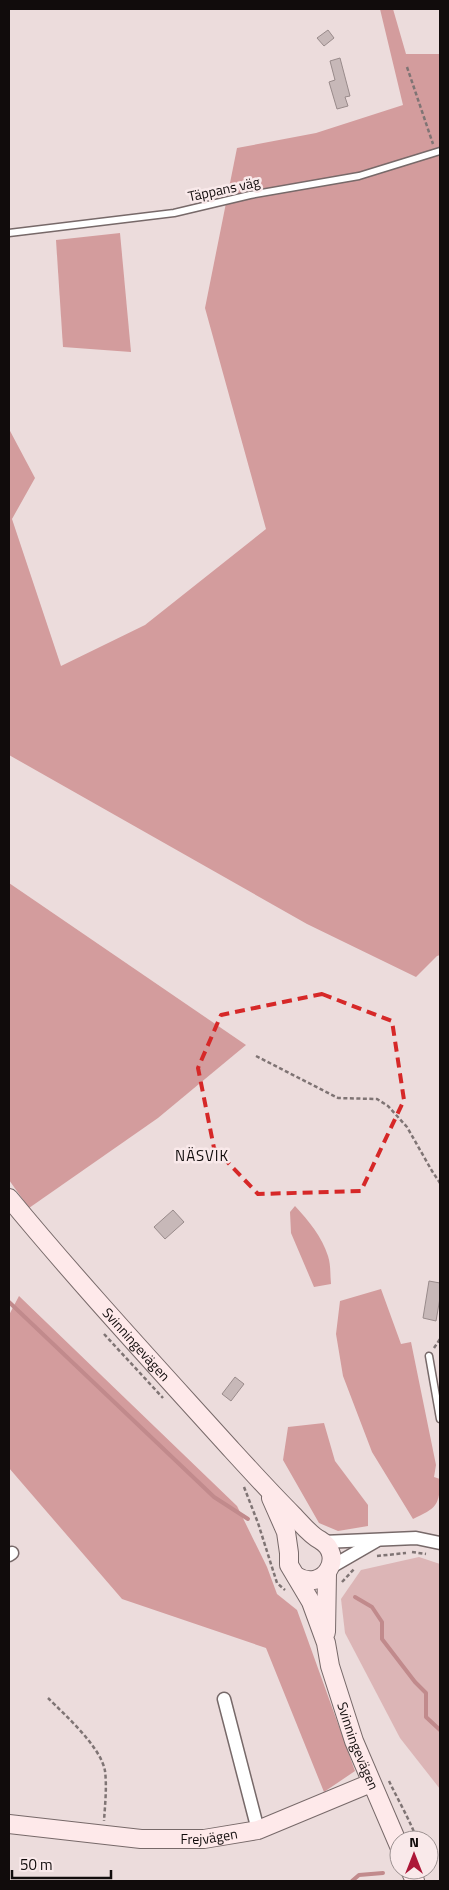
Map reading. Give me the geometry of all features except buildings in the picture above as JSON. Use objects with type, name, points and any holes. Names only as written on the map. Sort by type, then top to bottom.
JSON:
[{"type":"main road","name":"Svinningevägen","points":[[9,1198],[62,1263],[267,1489],[331,1553],[326,1643]]},
{"type":"main road","name":"Svinningevägen","points":[[267,1489],[286,1532],[289,1565],[311,1602],[326,1643],[330,1666],[354,1741],[378,1778],[394,1830]]},
{"type":"main road","points":[[289,1553],[292,1547],[302,1539],[320,1540]]},
{"type":"main road","points":[[296,1576],[308,1581],[315,1580],[329,1570]]},
{"type":"main road","name":"Frejvägen","points":[[9,1824],[141,1839],[204,1839],[258,1830],[378,1778]]},
{"type":"street","points":[[320,1540],[416,1538],[440,1543]]},
{"type":"street","points":[[329,1570],[378,1540]]},
{"type":"street","points":[[224,1699],[258,1830]]},
{"type":"lane","name":"Täppans väg","points":[[9,233],[174,213],[250,195],[359,176],[438,152]]},
{"type":"lane","points":[[429,1356],[440,1419]]},
{"type":"path","points":[[407,67],[438,152]]},
{"type":"path","points":[[256,1056],[338,1098],[377,1099],[388,1106],[407,1127],[440,1183]]},
{"type":"path","points":[[102,1331],[166,1402]]},
{"type":"path","points":[[243,1485],[258,1523],[277,1583],[291,1596],[305,1603],[311,1602]]},
{"type":"path","points":[[376,1557],[382,1554],[412,1552],[431,1555]]},
{"type":"path","points":[[340,1586],[342,1581],[362,1562]]},
{"type":"path","points":[[48,1698],[85,1736],[100,1757],[105,1770],[104,1835]]},
{"type":"path","points":[[378,1778],[414,1830]]},
{"type":"highlighted area","points":[[322,994],[392,1021],[404,1100],[361,1191],[258,1194],[214,1148],[198,1068],[221,1015]]},
{"type":"shaded area","points":[[380,9],[393,9],[406,54],[440,54],[440,955],[416,977],[307,924],[9,755],[9,429],[35,478],[12,519],[61,666],[145,625],[266,529],[205,308],[237,148],[316,133],[403,105]]},
{"type":"shaded area","points":[[120,233],[131,352],[63,347],[56,240]]},
{"type":"shaded area","points":[[9,883],[246,1045],[158,1118],[29,1208],[9,1180]]},
{"type":"shaded area","points":[[295,1206],[322,1242],[330,1263],[331,1284],[314,1287],[291,1233],[290,1212]]},
{"type":"shaded area","points":[[381,1289],[401,1344],[411,1342],[436,1465],[434,1477],[440,1479],[438,1501],[432,1509],[413,1519],[372,1452],[343,1376],[336,1334],[340,1301]]},
{"type":"shaded area","points":[[19,1296],[237,1506],[267,1567],[277,1594],[297,1610],[355,1771],[324,1792],[266,1648],[122,1599],[9,1468],[9,1315]]},
{"type":"shaded area","points":[[324,1423],[335,1461],[368,1505],[368,1526],[338,1531],[319,1523],[283,1460],[288,1427]]},
{"type":"shaded area","points":[[419,1557],[440,1564],[440,1789],[400,1738],[345,1633],[341,1599],[361,1570]]},
{"type":"waterway","points":[[9,1302],[214,1497],[248,1519]]},
{"type":"waterway","points":[[355,1597],[372,1607],[382,1622],[382,1639],[415,1682],[426,1693],[426,1717],[440,1730]]},
{"type":"waterway","points":[[352,1881],[359,1875],[383,1873]]},
{"type":"district","name":"NÄSVIK","points":[[202,1156]]}]
